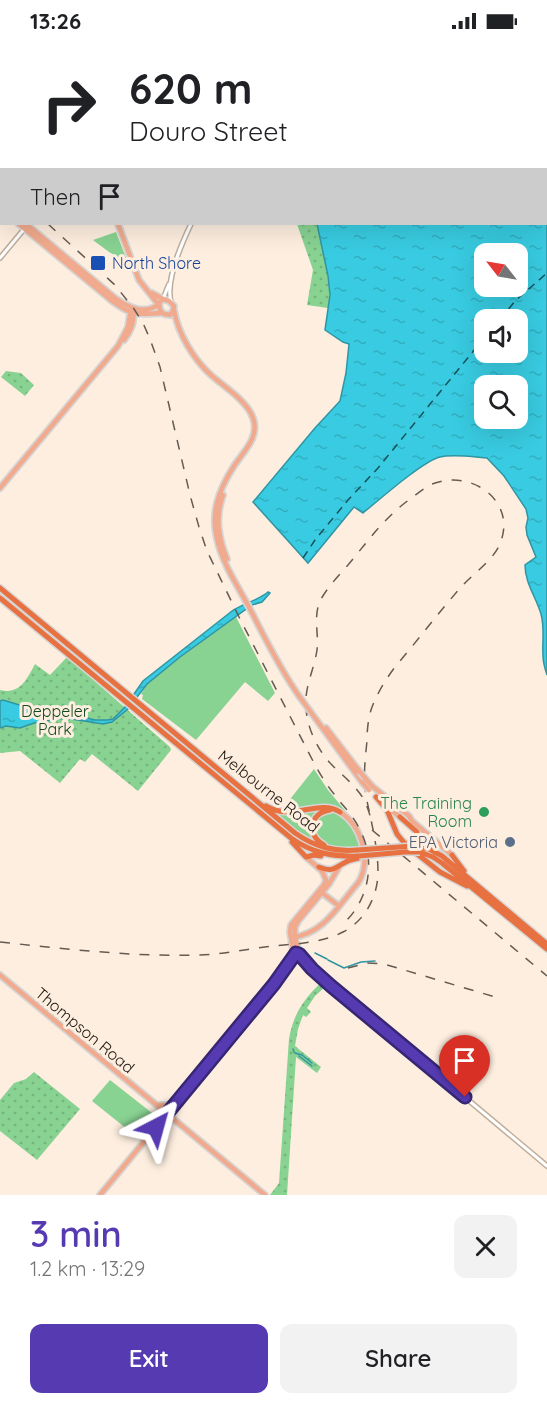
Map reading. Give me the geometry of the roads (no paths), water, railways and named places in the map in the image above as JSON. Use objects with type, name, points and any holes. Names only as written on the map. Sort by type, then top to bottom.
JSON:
[{"type":"highway","name":"Melbourne Road","points":[[0,588],[299,844],[330,856],[357,855],[386,847],[411,844]]},
{"type":"highway","name":"Melbourne Road","points":[[0,598],[131,701]]},
{"type":"highway","points":[[52,631],[52,637],[68,653]]},
{"type":"highway","name":"Melbourne Road","points":[[237,790],[250,795],[306,840],[320,847],[357,855]]},
{"type":"highway","points":[[250,795],[281,812],[291,813],[325,807],[340,812]]},
{"type":"highway","points":[[376,797],[387,810],[399,837],[410,849],[445,875],[490,899],[547,944]]},
{"type":"highway","points":[[337,850],[318,842],[313,835],[312,828],[314,820],[322,812],[331,810],[340,812]]},
{"type":"highway","points":[[393,823],[393,817],[398,813],[417,832],[416,839],[411,844],[438,853],[472,880]]},
{"type":"highway","points":[[278,828],[306,857],[314,855],[338,859],[357,855],[420,852],[437,859],[481,895]]},
{"type":"highway","points":[[319,867],[330,870],[357,855]]},
{"type":"highway","points":[[452,855],[490,899],[547,949]]},
{"type":"main road","points":[[118,225],[139,280],[158,304],[159,309],[172,320],[201,366],[244,401],[256,419],[256,431],[252,445],[227,485],[216,514],[216,536],[230,573],[295,691],[362,782],[406,820],[412,821]]},
{"type":"main road","points":[[27,226],[112,301],[132,311],[171,314],[174,310]]},
{"type":"main road","points":[[128,252],[144,285],[153,294],[174,306],[184,337]]},
{"type":"main road","points":[[132,311],[150,309],[163,299]]},
{"type":"main road","points":[[0,488],[124,340],[134,318],[132,311]]},
{"type":"main road","points":[[310,711],[327,729],[376,797],[398,813],[409,816],[452,855]]},
{"type":"main road","points":[[293,937],[309,933],[323,925],[362,876],[364,865],[360,837],[351,821],[340,812]]},
{"type":"main road","points":[[306,857],[324,873],[326,879],[321,891]]},
{"type":"main road","points":[[100,1195],[297,957],[294,950],[294,921],[330,882],[339,867]]},
{"type":"main road","points":[[321,891],[339,906]]},
{"type":"main road","name":"Thompson Road","points":[[0,975],[265,1195]]},
{"type":"main road","points":[[156,1105],[166,1106],[177,1102]]},
{"type":"main road","points":[[156,1105],[161,1115],[158,1124]]},
{"type":"main road","points":[[158,1124],[167,1120],[176,1121]]},
{"type":"street","points":[[163,299],[191,225]]},
{"type":"street","points":[[0,258],[27,226]]},
{"type":"street","points":[[171,280],[169,294],[171,303]]},
{"type":"street","points":[[297,957],[547,1166]]},
{"type":"water","points":[[317,225],[547,225],[547,675],[543,658],[542,619],[525,572],[525,565],[536,557],[527,535],[526,509],[504,476],[487,458],[451,456],[432,460],[363,513],[354,507],[308,563],[253,502],[340,401],[349,344],[325,330],[330,295]]},
{"type":"water","points":[[270,593],[262,602],[252,605],[147,684],[128,709],[112,722],[103,724],[65,718],[34,723],[20,728],[6,726],[0,728],[0,701],[3,700],[33,709],[95,720],[113,719],[125,707],[143,681],[232,611]]},
{"type":"waterway","points":[[315,953],[327,959]]},
{"type":"waterway","points":[[328,960],[344,968],[361,962],[375,961]]},
{"type":"waterway","points":[[295,1053],[302,1055],[312,1063]]},
{"type":"waterway","points":[[299,1056],[312,1066]]},
{"type":"railway","points":[[49,225],[115,285],[143,323],[160,367],[190,495],[207,551],[314,763],[359,828],[368,852],[368,878],[360,902],[345,922]]},
{"type":"railway","points":[[0,942],[125,954],[200,955],[317,941],[335,936],[358,921],[373,899],[378,872],[377,853],[365,782],[368,726],[373,704],[395,667],[462,586],[496,552],[504,530],[503,516],[497,503],[476,485],[463,481],[447,480],[432,484],[401,506],[377,530],[333,582],[318,607],[317,650],[308,686],[307,716],[314,739],[322,753],[363,798],[371,819]]},
{"type":"railway","points":[[372,830],[547,976]]},
{"type":"railway","points":[[348,968],[367,963],[384,964],[502,999]]},
{"type":"place","name":"North Shore","points":[[98,263]]},
{"type":"place","name":"The Training Room","points":[[484,812]]},
{"type":"place","name":"EPA Victoria","points":[[510,842]]},
{"type":"park label","name":"Deppeler Park","points":[[55,720]]}]
